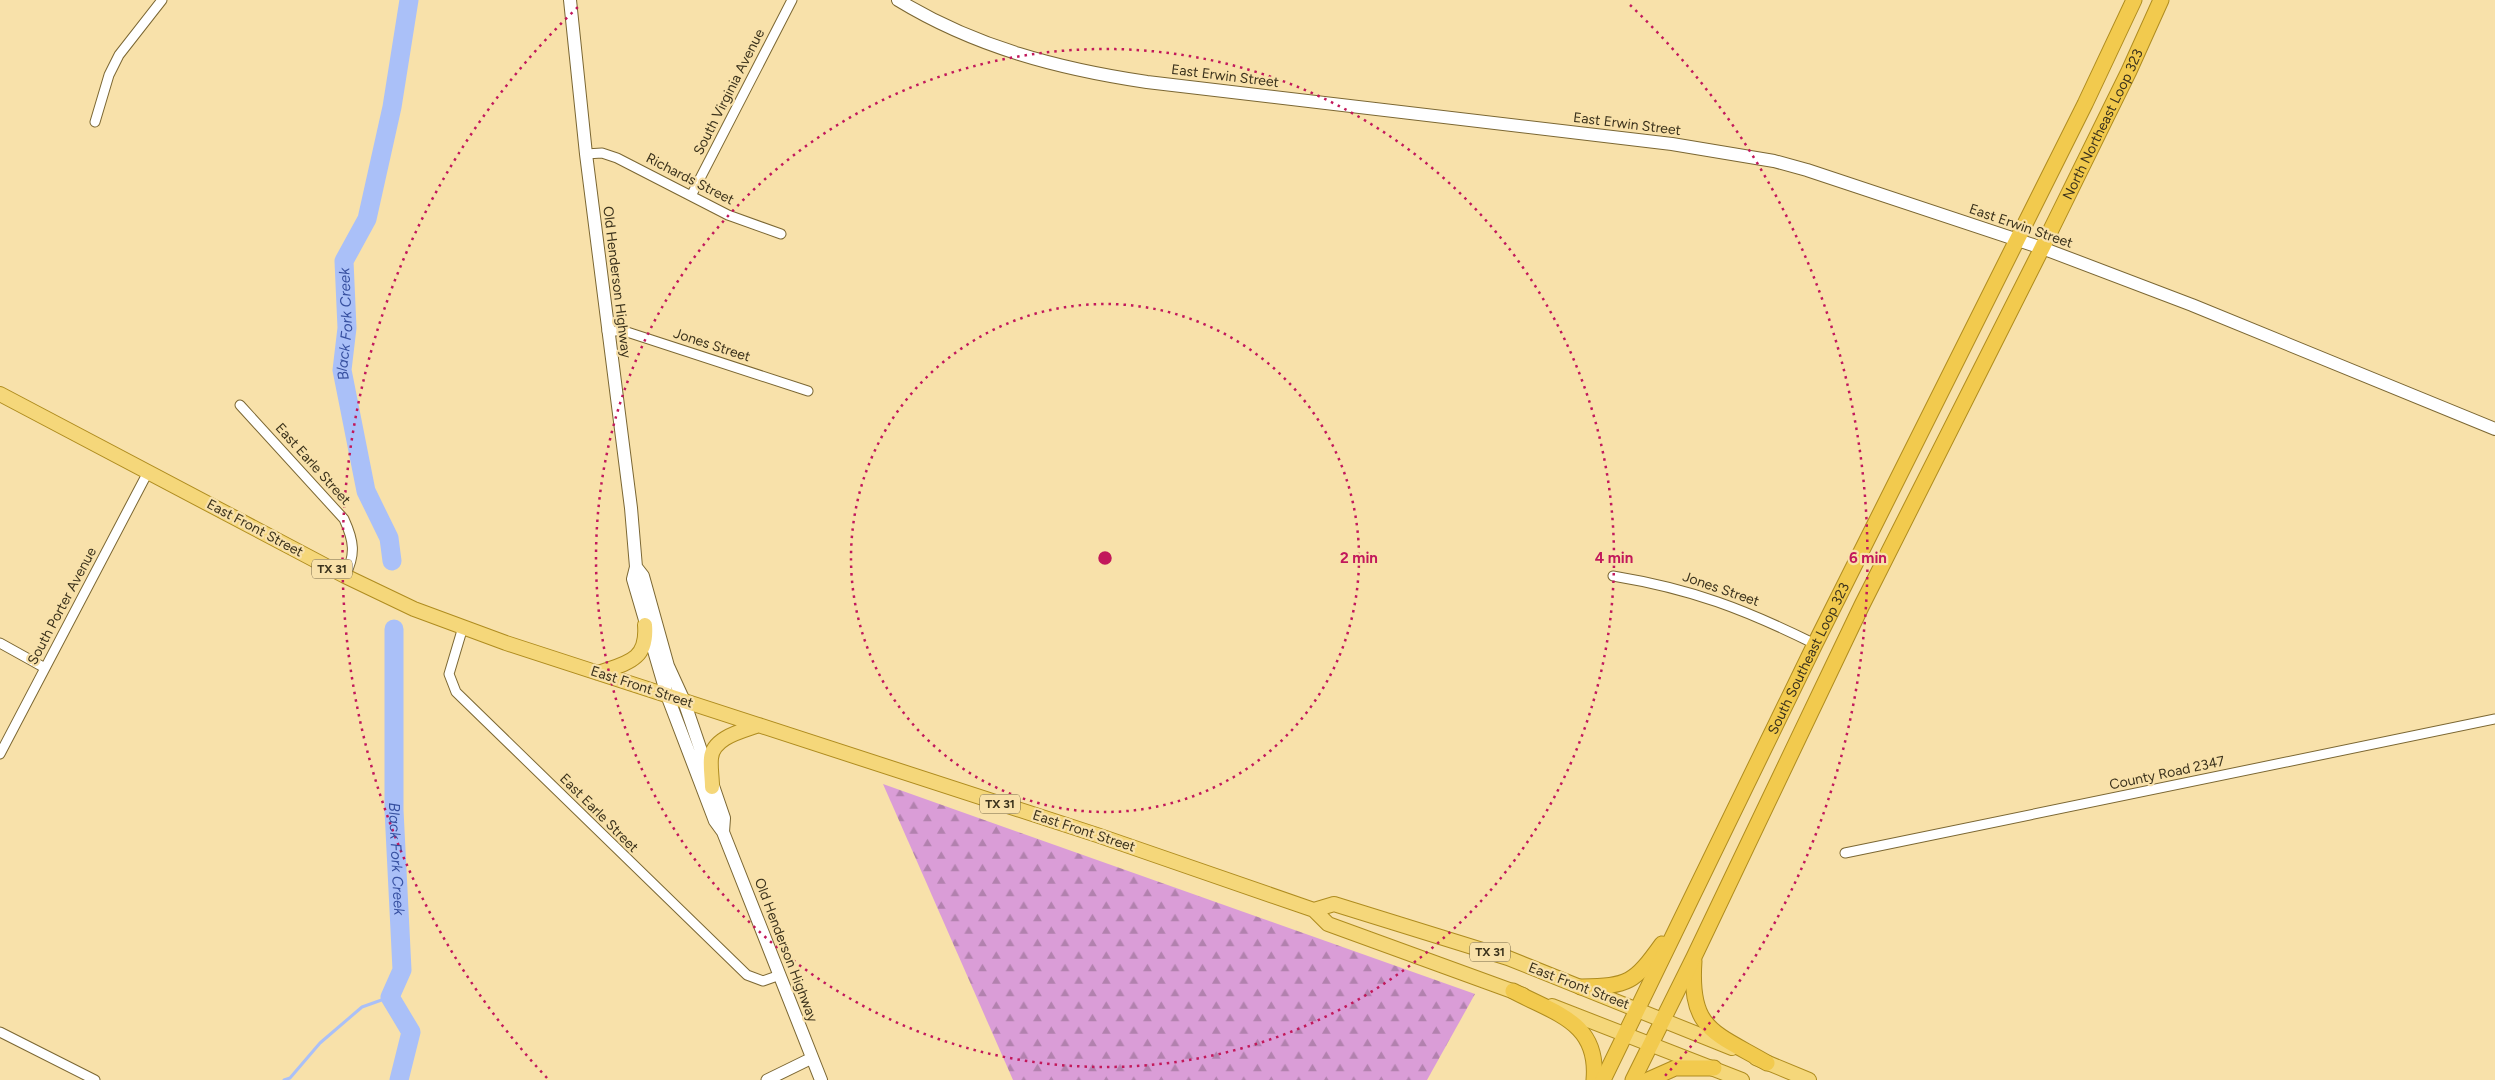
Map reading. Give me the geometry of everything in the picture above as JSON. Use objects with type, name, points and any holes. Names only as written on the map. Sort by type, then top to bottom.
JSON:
[{"type":"highway","name":"North Northeast Loop 323","points":[[2018,239],[2134,0]]},
{"type":"highway","name":"North Northeast Loop 323","points":[[2042,248],[2129,71],[2161,0]]},
{"type":"highway","name":"South Southeast Loop 323","points":[[1603,1080],[1627,1034],[1814,644],[2018,239]]},
{"type":"highway","name":"South Southeast Loop 323","points":[[1632,1080],[1694,957],[1862,605],[2042,248]]},
{"type":"highway","points":[[1581,987],[1612,986],[1634,979],[1644,969],[1687,910]]},
{"type":"highway","points":[[1694,957],[1694,1000],[1700,1017],[1720,1036],[1767,1063]]},
{"type":"highway","points":[[1513,991],[1570,1021],[1585,1033],[1595,1059],[1594,1080]]},
{"type":"highway","points":[[1648,1080],[1675,1068],[1714,1068]]},
{"type":"main road","name":"Old Henderson Highway","points":[[570,0],[607,331],[631,508],[636,567],[633,579],[645,625],[668,696],[715,821],[723,832],[821,1080]]},
{"type":"main road","name":"East Erwin Street","points":[[898,0],[935,21],[987,43],[1032,58],[1076,69],[1157,83],[1672,144],[1738,154],[1807,170],[2042,248],[2192,305],[2495,429]]},
{"type":"main road","name":"East Front Street","points":[[0,394],[345,576],[414,609],[598,673],[1097,835],[1314,910],[1328,924],[1513,991],[1742,1080]]},
{"type":"main road","name":"Old Henderson Highway","points":[[636,567],[643,576],[668,666],[684,701],[724,818],[723,832]]},
{"type":"main road","points":[[598,673],[637,657],[645,642],[645,625]]},
{"type":"main road","points":[[712,786],[711,758],[715,748],[727,738],[759,725]]},
{"type":"main road","name":"East Front Street","points":[[1314,910],[1334,904],[1508,958],[1809,1080]]},
{"type":"street","points":[[95,122],[109,75],[119,55],[162,0]]},
{"type":"street","name":"South Virginia Avenue","points":[[690,196],[792,0]]},
{"type":"street","name":"Richards Street","points":[[586,154],[602,153],[617,158],[690,196],[746,222],[781,234]]},
{"type":"street","name":"Jones Street","points":[[607,331],[624,332],[808,391]]},
{"type":"street","name":"East Earle Street","points":[[240,405],[344,519],[350,534],[354,555],[345,576]]},
{"type":"street","name":"South Porter Avenue","points":[[0,754],[148,472]]},
{"type":"street","name":"Jones Street","points":[[1613,576],[1662,585],[1709,597],[1761,618],[1814,644]]},
{"type":"street","name":"East Earle Street","points":[[463,627],[450,674],[456,692],[747,976],[763,981],[780,975]]},
{"type":"street","points":[[0,644],[45,668]]},
{"type":"street","name":"County Road 2347","points":[[1845,853],[2495,719]]},
{"type":"street","points":[[0,1032],[95,1080]]},
{"type":"street","points":[[767,1080],[812,1058]]},
{"type":"green space","points":[[883,784],[1475,994],[1427,1080],[1013,1080]]},
{"type":"waterway","name":"Black Fork Creek","points":[[392,561],[389,538],[366,491],[342,370],[347,328],[344,261],[367,219],[392,107],[409,0]]},
{"type":"waterway","name":"Black Fork Creek","points":[[394,629],[394,810],[402,970],[390,997],[411,1032],[399,1080]]},
{"type":"waterway","points":[[284,1080],[290,1078],[320,1043],[362,1007],[390,997]]}]
